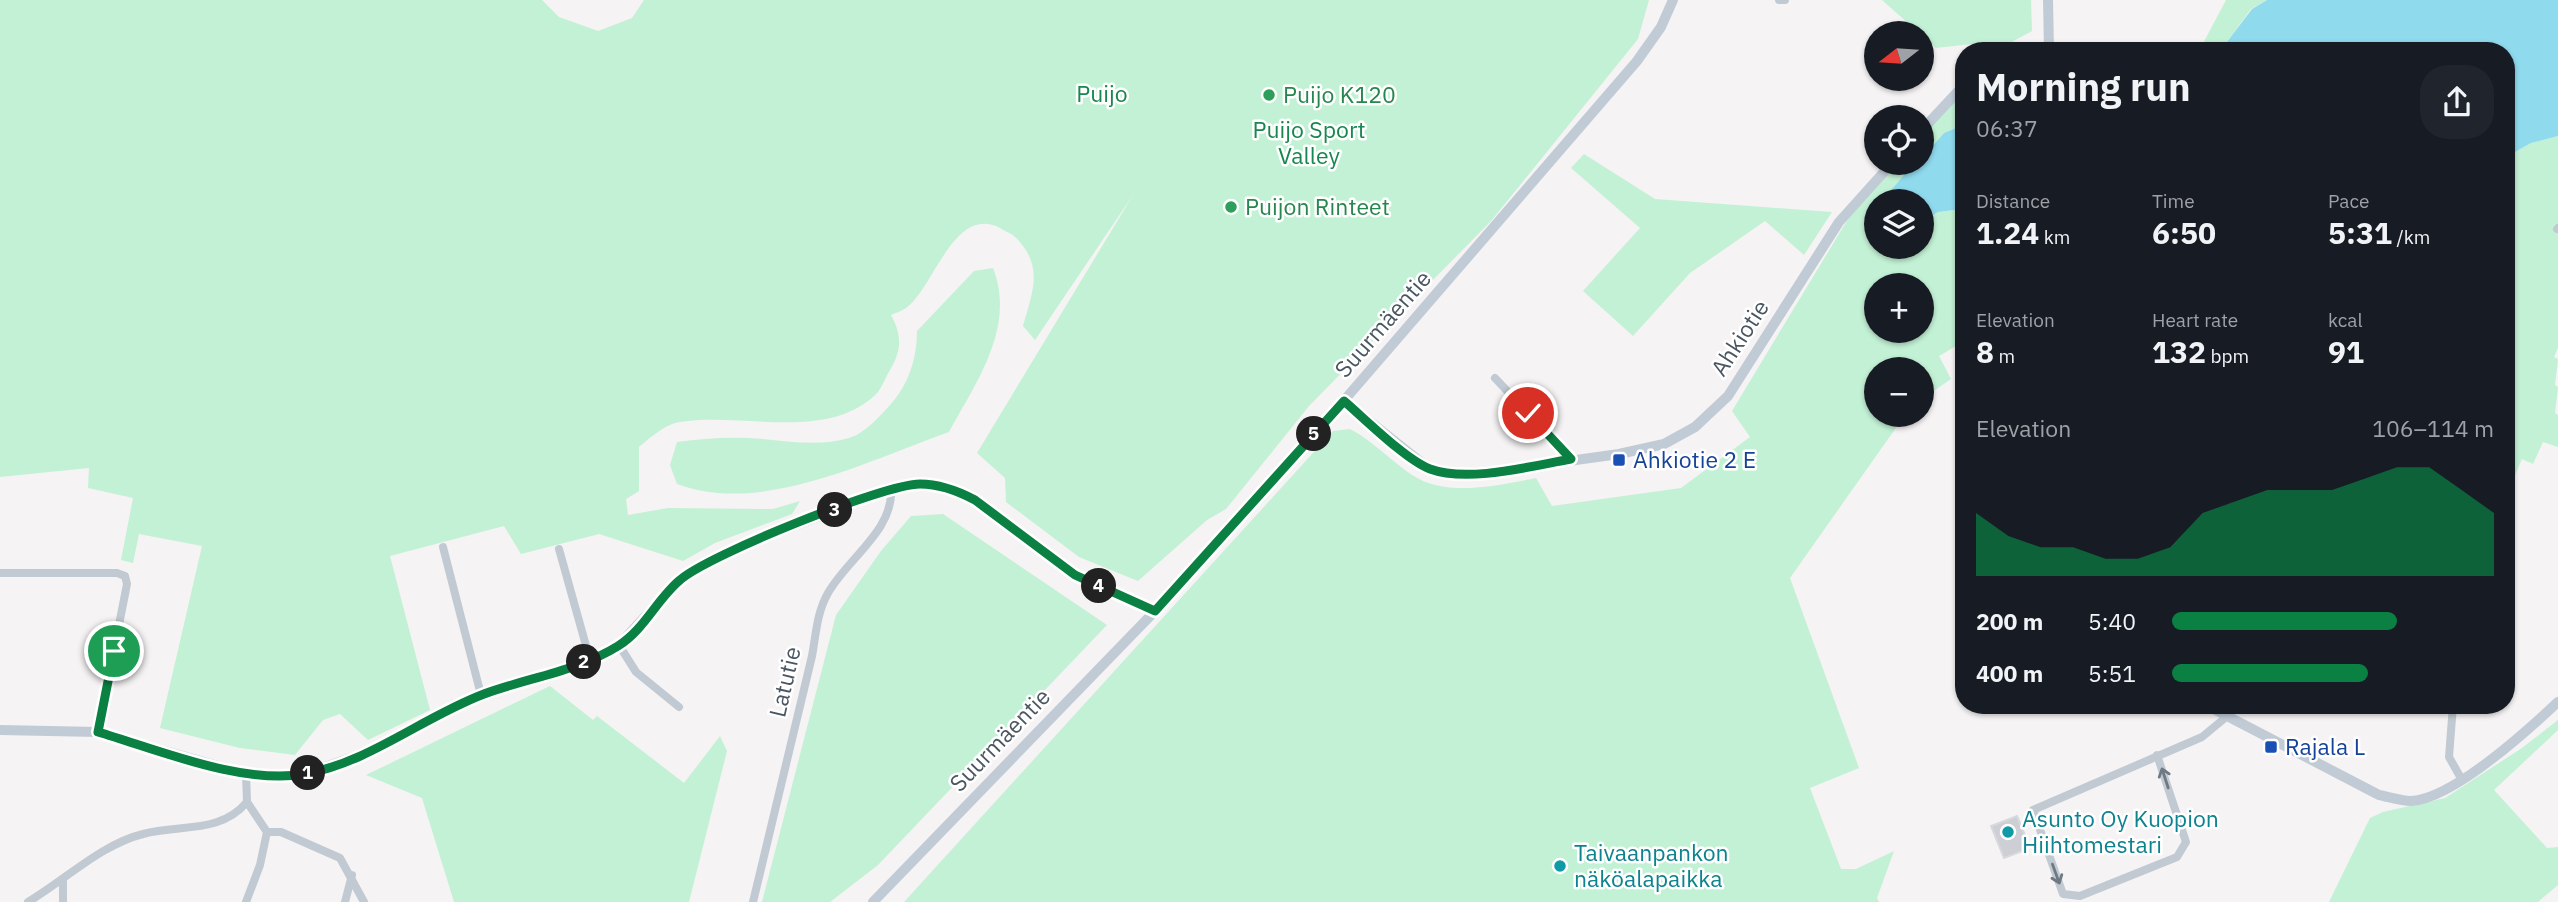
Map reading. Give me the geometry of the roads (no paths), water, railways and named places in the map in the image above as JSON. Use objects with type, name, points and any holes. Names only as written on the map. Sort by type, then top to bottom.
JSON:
[{"type":"street","name":"Suurmäentie","points":[[873,902],[1155,611],[1344,401],[1637,61],[1661,27],[1673,0]]},
{"type":"street","points":[[1779,0],[1785,0]]},
{"type":"street","points":[[2048,0],[2049,42]]},
{"type":"street","points":[[1934,117],[1955,95]]},
{"type":"street","name":"Ahkiotie","points":[[1344,401],[1428,468],[1454,474],[1619,454],[1664,444],[1695,427],[1728,396],[1839,222],[1881,175]]},
{"type":"street","points":[[1495,378],[1571,459]]},
{"type":"street","points":[[0,730],[98,732],[246,774],[305,774],[345,762],[481,695],[590,660],[619,645],[680,579],[738,547],[891,489],[919,484],[939,486],[975,500],[1075,575],[1155,611]]},
{"type":"street","name":"Latutie","points":[[753,902],[809,669],[818,616],[828,592],[890,513],[891,489]]},
{"type":"street","points":[[443,547],[481,695]]},
{"type":"street","points":[[559,549],[590,660]]},
{"type":"street","points":[[0,573],[117,573],[125,576],[127,584],[98,732]]},
{"type":"street","points":[[619,645],[636,672],[680,707]]},
{"type":"street","points":[[2219,714],[2272,738],[2379,795],[2410,801],[2438,795],[2462,780],[2558,702]]},
{"type":"street","points":[[2452,714],[2449,757],[2462,780]]},
{"type":"street","points":[[2157,755],[2186,842],[2177,858],[2071,897],[2063,894],[2033,810],[2157,755],[2202,737],[2225,718]]},
{"type":"street","points":[[246,774],[247,802],[267,832],[260,865],[246,902]]},
{"type":"street","points":[[29,902],[127,840],[162,831],[217,825],[239,812],[247,802]]},
{"type":"street","points":[[267,832],[281,832],[340,858],[365,902]]},
{"type":"street","points":[[345,902],[352,875]]},
{"type":"street","points":[[63,882],[63,902]]},
{"type":"water","points":[[2267,0],[2558,0],[2558,136],[2531,143],[2515,152],[2515,42],[2227,42],[2252,9]]},
{"type":"water","points":[[1955,128],[1955,210],[1934,214],[1934,189],[1892,189],[1904,175],[1934,175],[1934,144],[1944,133]]},
{"type":"place","name":"Puijo K120","points":[[1269,95]]},
{"type":"place","name":"Puijon Rinteet","points":[[1231,207]]},
{"type":"place","name":"Ahkiotie 2 E","points":[[1619,460]]},
{"type":"place","name":"Rajala L","points":[[2271,747]]},
{"type":"place","name":"Asunto Oy Kuopion Hiihtomestari","points":[[2008,832]]},
{"type":"place","name":"Taivaanpankon näköalapaikka","points":[[1560,866]]},
{"type":"park label","name":"Puijo","points":[[1102,94]]},
{"type":"park label","name":"Puijo Sport Valley","points":[[1309,143]]}]
